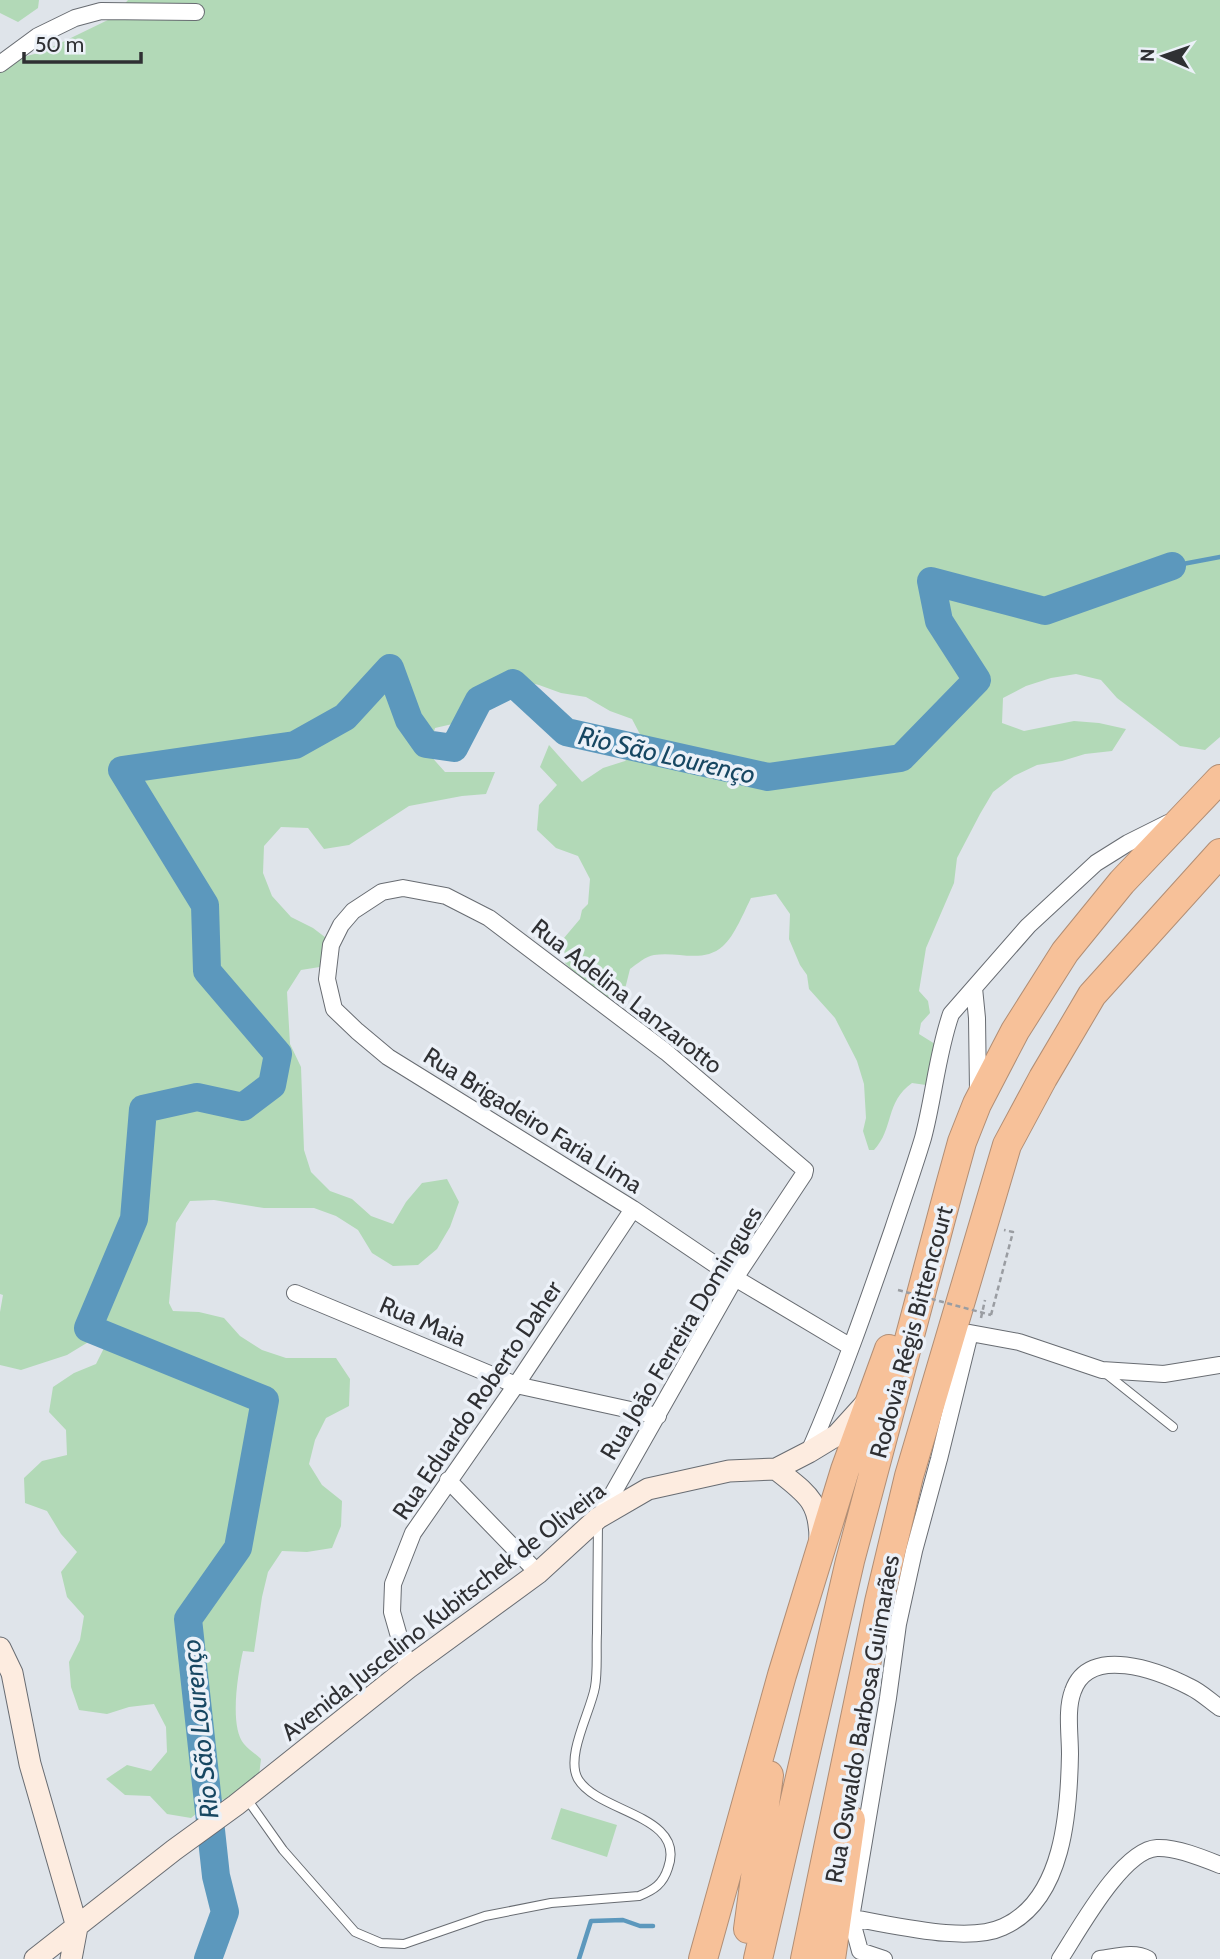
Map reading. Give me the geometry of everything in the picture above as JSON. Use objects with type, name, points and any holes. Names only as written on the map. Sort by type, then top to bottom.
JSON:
[{"type":"highway","name":"Rodovia Régis Bittencourt","points":[[758,1959],[850,1561],[962,1142],[977,1104],[1015,1031],[1065,952],[1122,882],[1220,779]]},
{"type":"highway","name":"Rodovia Régis Bittencourt","points":[[805,1959],[879,1602],[909,1476],[1007,1145],[1043,1077],[1093,995],[1220,853]]},
{"type":"highway","points":[[979,1327],[1005,1206],[1024,1153],[1054,1087],[1086,1034],[1117,992],[1149,930]]},
{"type":"highway","points":[[704,1959],[782,1675],[845,1469],[906,1303],[928,1231],[949,1189]]},
{"type":"highway","points":[[831,1959],[881,1642],[879,1602]]},
{"type":"highway","points":[[744,1959],[782,1675]]},
{"type":"street","points":[[0,64],[38,36],[75,19],[101,11],[196,12]]},
{"type":"street","points":[[809,1452],[863,1318],[923,1139],[951,1014],[1028,926],[1096,863],[1128,843],[1187,813]]},
{"type":"street","name":"Rua Adelina Lanzarotto","points":[[402,888],[446,896],[489,918],[666,1052],[805,1172]]},
{"type":"street","name":"Rua Brigadeiro Faria Lima","points":[[402,888],[382,892],[353,911],[341,925],[331,946],[327,979],[334,1009],[388,1057],[634,1209],[735,1278],[851,1347]]},
{"type":"street","points":[[974,988],[977,1018],[977,1104]]},
{"type":"street","name":"Rua João Ferreira Domingues","points":[[598,1518],[735,1278],[805,1172]]},
{"type":"street","name":"Rua Eduardo Roberto Daher","points":[[408,1668],[392,1612],[393,1584],[413,1533],[634,1209]]},
{"type":"street","name":"Rua Maia","points":[[295,1293],[516,1385],[658,1416]]},
{"type":"street","points":[[979,1327],[1102,1370],[1164,1374],[1220,1365]]},
{"type":"street","name":"Rua Oswaldo Barbosa Guimarães","points":[[884,1959],[855,1955],[851,1918],[898,1624],[939,1459],[979,1327]]},
{"type":"street","name":"Avenida Juscelino Kubitschek de Oliveira","points":[[77,1927],[408,1668],[538,1573],[598,1518],[648,1489],[729,1471],[776,1469],[837,1435],[872,1398]]},
{"type":"street","points":[[776,1469],[802,1490],[814,1504],[821,1538],[816,1566]]},
{"type":"street","points":[[448,1480],[538,1573]]},
{"type":"street","points":[[0,1648],[12,1673],[30,1765],[77,1927],[71,1959]]},
{"type":"street","points":[[851,1918],[935,1932],[971,1934],[1003,1928],[1030,1909],[1051,1879],[1062,1840],[1070,1776],[1072,1693],[1079,1678],[1097,1666],[1117,1664],[1144,1669],[1192,1687],[1220,1708]]},
{"type":"street","points":[[1060,1959],[1117,1873],[1138,1854],[1157,1848],[1189,1853],[1220,1865]]},
{"type":"street","points":[[35,1959],[77,1927]]},
{"type":"street","points":[[1100,1959],[1127,1955],[1141,1955],[1148,1959]]},
{"type":"lane","points":[[1102,1370],[1173,1427]]},
{"type":"lane","name":"Rua João Ferreira Domingues","points":[[241,1801],[355,1932],[381,1943],[404,1944],[485,1916],[551,1903],[639,1896],[653,1891],[663,1881],[670,1864],[670,1849],[661,1830],[590,1792],[578,1779],[574,1765],[596,1686],[598,1518]]},
{"type":"path","points":[[979,1327],[1013,1232],[1004,1230]]},
{"type":"path","points":[[898,1290],[979,1327]]},
{"type":"path","points":[[979,1327],[987,1295]]},
{"type":"green space","points":[[0,0],[39,0],[38,8],[18,22],[0,13]]},
{"type":"green space","points":[[128,0],[1220,0],[1220,737],[1205,750],[1180,746],[1117,698],[1101,680],[1076,674],[1026,686],[1003,698],[1002,723],[1024,731],[1074,721],[1126,729],[1112,751],[1037,765],[1014,776],[993,792],[957,858],[954,883],[926,948],[919,991],[928,1001],[930,1013],[921,1023],[919,1034],[943,1049],[943,1066],[926,1085],[912,1083],[903,1090],[893,1107],[885,1133],[874,1150],[869,1150],[863,1131],[866,1118],[864,1084],[857,1061],[835,1018],[809,989],[807,975],[789,939],[790,914],[776,894],[751,898],[731,936],[715,951],[699,956],[654,955],[642,960],[630,969],[624,993],[601,1000],[565,963],[564,938],[580,919],[582,910],[588,904],[590,879],[578,856],[556,848],[537,830],[539,805],[557,785],[540,767],[549,745],[582,782],[603,768],[625,761],[644,742],[632,719],[610,711],[586,697],[561,693],[515,679],[496,695],[483,717],[435,728],[429,754],[445,772],[495,772],[486,794],[409,806],[349,845],[324,849],[308,828],[281,827],[264,846],[263,873],[272,896],[291,917],[313,928],[334,944],[326,966],[301,970],[287,992],[290,1044],[301,1067],[304,1150],[311,1172],[330,1191],[352,1199],[371,1216],[393,1224],[422,1183],[447,1179],[459,1202],[450,1227],[437,1249],[418,1265],[393,1266],[372,1253],[358,1230],[336,1216],[314,1208],[264,1208],[214,1200],[190,1201],[176,1223],[169,1303],[173,1311],[199,1312],[224,1318],[240,1336],[262,1350],[286,1358],[336,1358],[350,1379],[349,1406],[326,1418],[315,1440],[309,1464],[322,1485],[342,1501],[341,1526],[332,1548],[307,1552],[282,1551],[268,1572],[254,1652],[243,1651],[236,1699],[237,1725],[244,1744],[261,1759],[258,1784],[237,1798],[212,1801],[191,1818],[167,1814],[150,1796],[125,1795],[106,1779],[127,1765],[151,1771],[167,1752],[166,1727],[154,1704],[129,1707],[107,1714],[79,1710],[71,1687],[69,1662],[80,1640],[84,1616],[67,1597],[61,1572],[77,1552],[61,1534],[47,1511],[25,1503],[24,1478],[42,1461],[67,1455],[66,1430],[49,1412],[53,1387],[74,1373],[96,1364],[107,1342],[90,1341],[67,1355],[21,1370],[0,1365],[0,1312],[3,1295],[0,1294],[0,63],[42,52],[112,18]]},
{"type":"green space","points":[[561,1808],[617,1825],[607,1857],[551,1839]]},
{"type":"waterway","name":"Rio São Lourenço","points":[[1172,566],[1220,557]]},
{"type":"waterway","name":"Rio São Lourenço","points":[[208,1959],[225,1912],[216,1876],[188,1619],[238,1548],[265,1400],[88,1328],[134,1219],[143,1109],[197,1097],[243,1107],[272,1085],[278,1054],[207,971],[205,905],[122,770],[295,745],[345,717],[390,668],[409,720],[426,744],[454,748],[479,700],[513,683],[566,732],[768,777],[901,758],[977,680],[939,621],[931,581],[1045,611],[1172,566]]},
{"type":"waterway","points":[[579,1959],[591,1921],[623,1920],[640,1926],[653,1926]]}]
